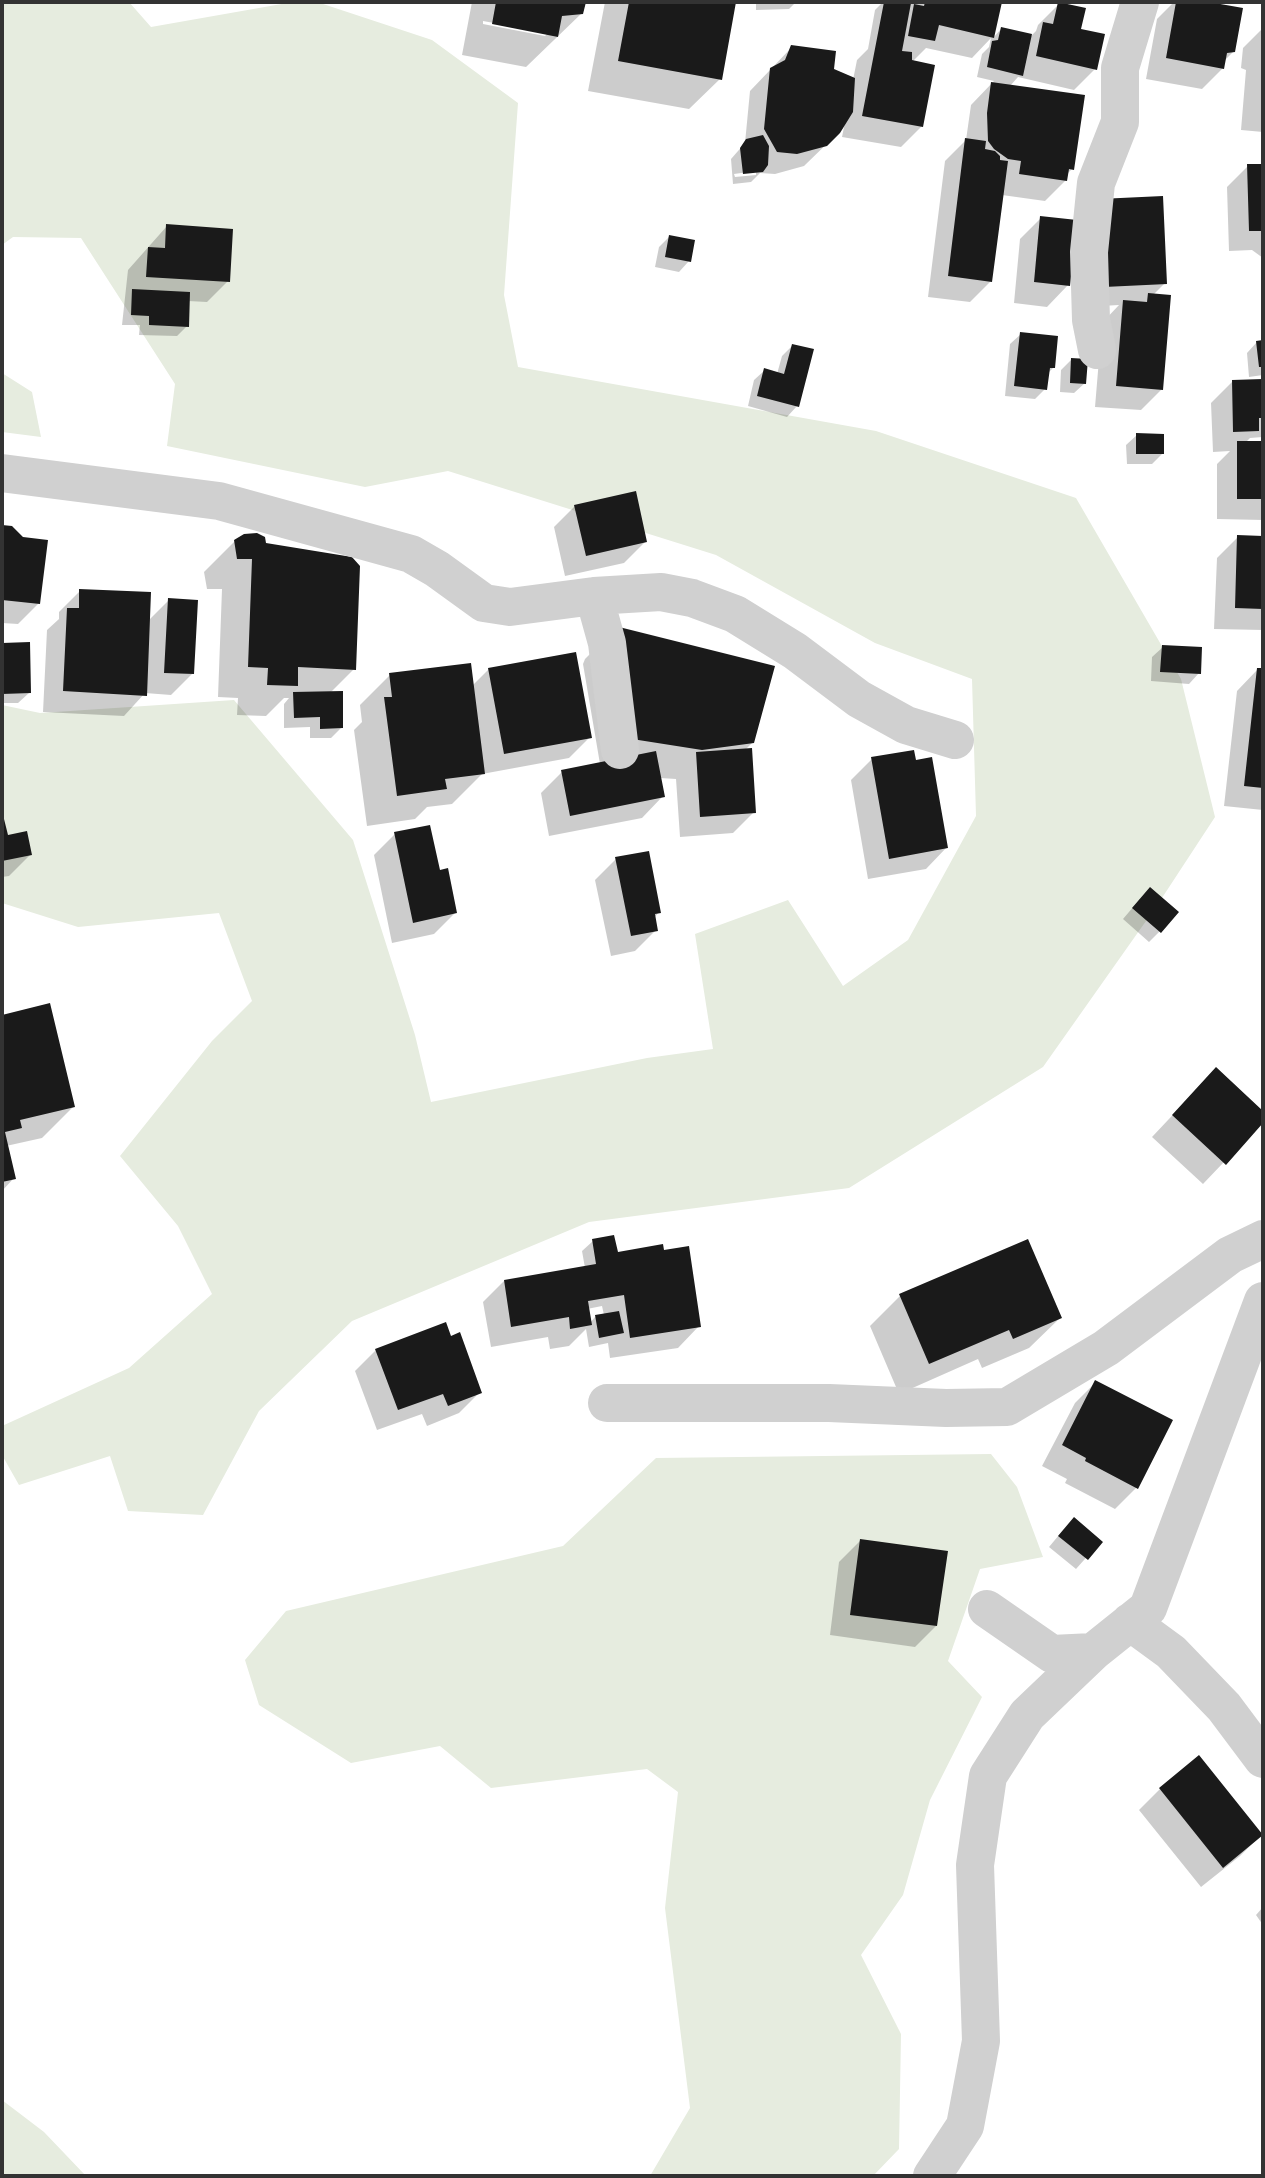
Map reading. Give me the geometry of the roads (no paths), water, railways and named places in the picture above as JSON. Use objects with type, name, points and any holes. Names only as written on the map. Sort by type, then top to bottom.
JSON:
[{"type":"street","points":[[1097,350],[1091,320],[1089,252],[1096,183],[1120,122],[1120,68],[1140,2]]},
{"type":"street","points":[[2,473],[219,501],[411,554],[484,603],[510,607],[594,596],[661,592],[692,598],[735,614],[795,651],[859,699],[906,725],[954,740]]},
{"type":"street","points":[[594,596],[607,643],[620,750]]},
{"type":"street","points":[[607,1403],[830,1403],[946,1408],[1007,1407],[1106,1348],[1230,1255],[1263,1240]]},
{"type":"street","points":[[932,2176],[965,2126],[981,2041],[975,1866],[988,1776],[1027,1715],[1093,1652],[1148,1608],[1263,1301]]},
{"type":"street","points":[[987,1609],[1052,1654],[1093,1652]]},
{"type":"street","points":[[1130,1622],[1171,1652],[1224,1707],[1263,1759]]}]
